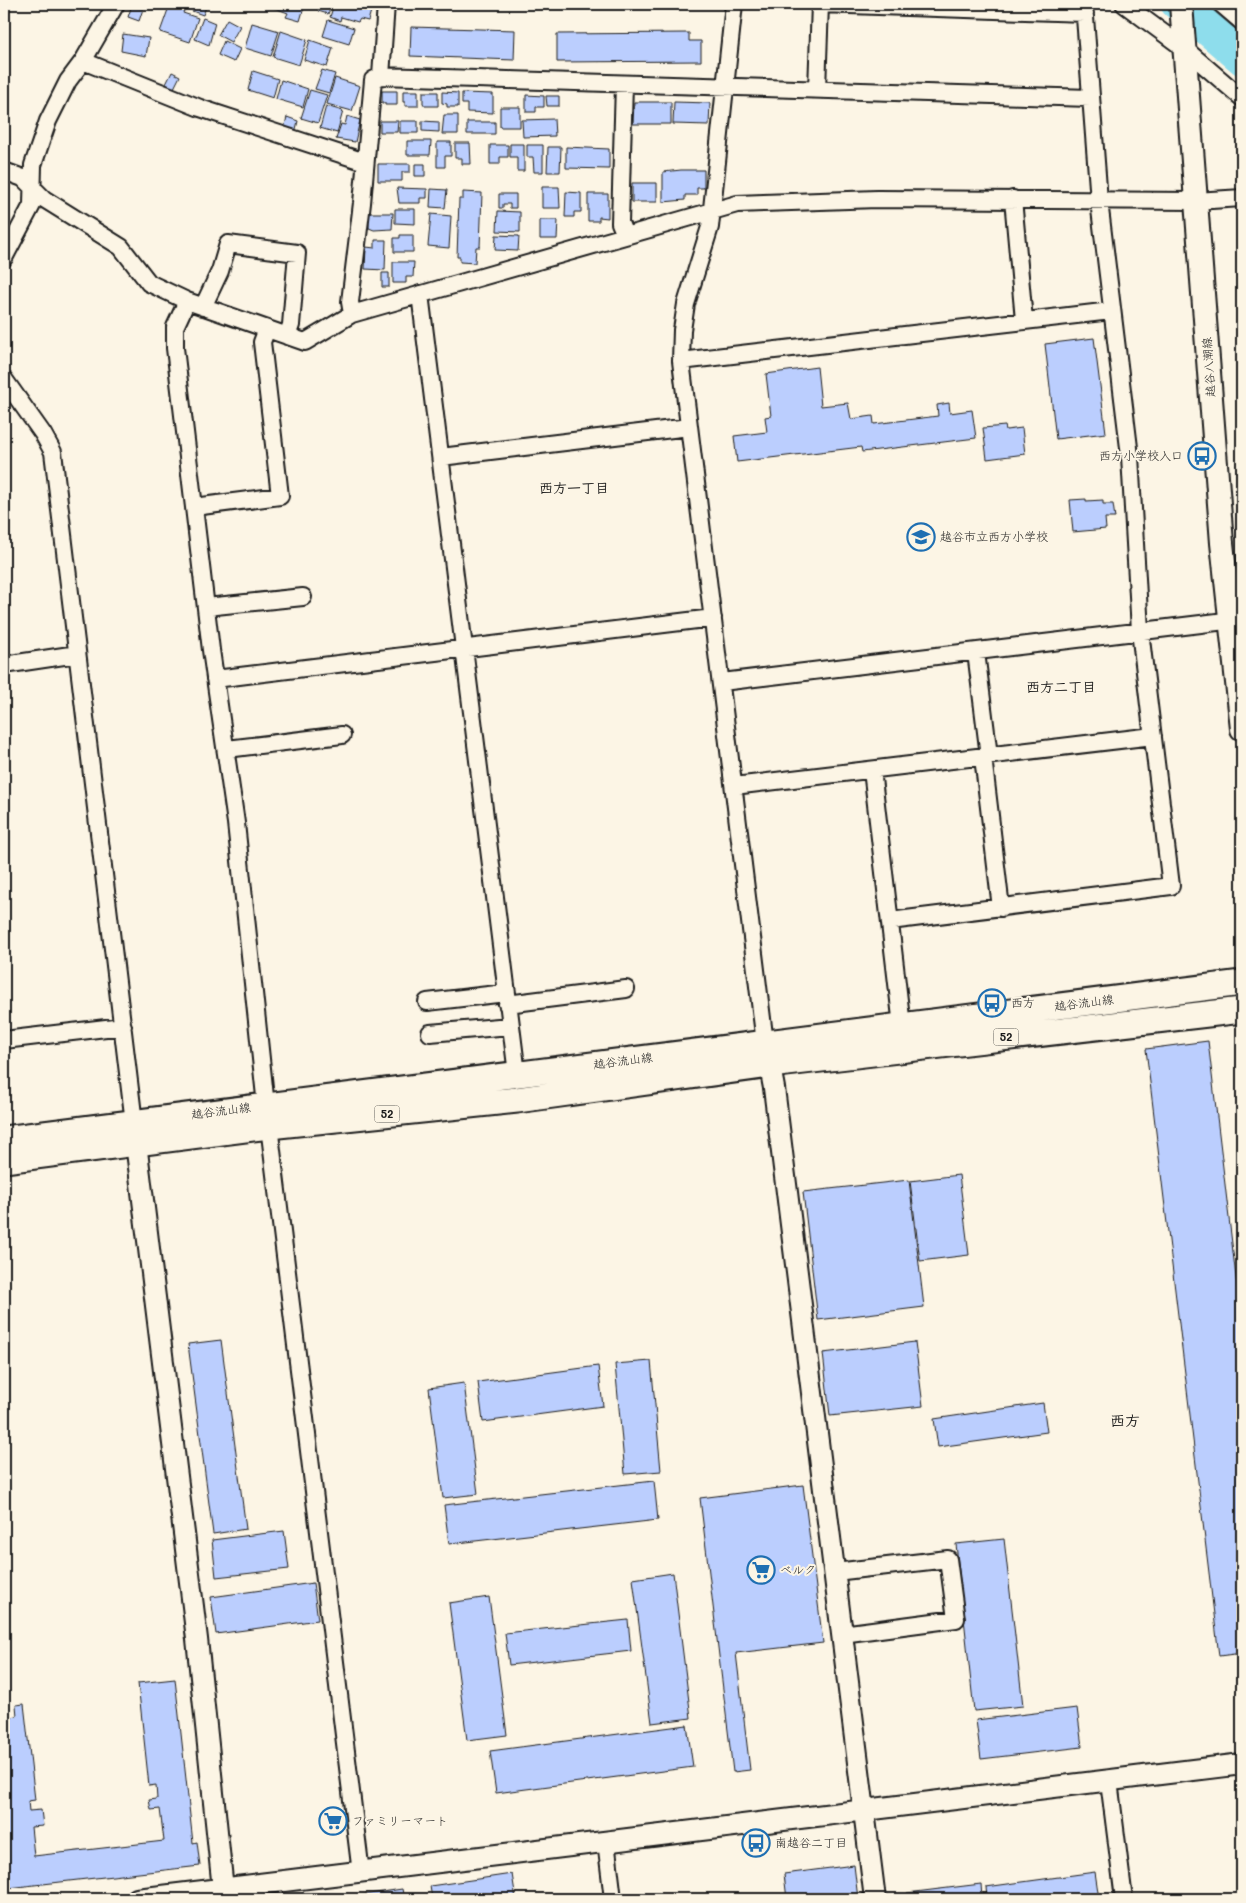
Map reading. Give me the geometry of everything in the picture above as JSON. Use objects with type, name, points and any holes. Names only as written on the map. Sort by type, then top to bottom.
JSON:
[{"type":"main road","name":"越谷八潮線","points":[[1181,4],[1196,201],[1236,619],[1242,729]]},
{"type":"main road","name":"越谷流山線","points":[[268,1116],[517,1100],[767,1054],[902,1026],[1242,983]]},
{"type":"main road","name":"越谷流山線","points":[[4,1139],[135,1132],[268,1116],[516,1074],[767,1054],[1242,1010]]},
{"type":"main road","name":"越谷流山線","points":[[4,1160],[135,1132]]},
{"type":"street","points":[[4,258],[32,205],[33,165],[48,121],[68,81],[116,4]]},
{"type":"street","points":[[381,76],[386,4]]},
{"type":"street","points":[[734,4],[710,227],[686,304],[682,330],[681,361],[875,1899]]},
{"type":"street","points":[[817,89],[820,4],[1085,8],[1090,98],[1099,201],[1130,456],[1140,631],[1171,886],[890,921]]},
{"type":"street","points":[[1124,4],[1185,49],[1242,98]]},
{"type":"street","points":[[1221,4],[1242,22]]},
{"type":"street","points":[[82,61],[200,108],[365,162]]},
{"type":"street","points":[[352,314],[350,302],[373,80],[381,76],[1090,98]]},
{"type":"street","points":[[624,84],[620,223],[625,235]]},
{"type":"street","points":[[4,171],[23,178],[44,199],[121,247],[149,284],[203,307],[305,342],[352,314],[712,209],[737,204],[877,199],[1196,201],[1242,198]]},
{"type":"street","points":[[1013,199],[1024,320]]},
{"type":"street","points":[[203,307],[220,271],[228,244],[297,253],[291,325],[287,336]]},
{"type":"street","points":[[420,294],[516,1074]]},
{"type":"street","points":[[187,301],[175,327],[175,348],[215,679],[227,749],[268,1116],[361,1873]]},
{"type":"street","points":[[681,361],[1111,311]]},
{"type":"street","points":[[194,507],[280,496],[262,342],[267,330]]},
{"type":"street","points":[[4,379],[43,434],[53,452],[197,1639],[223,1894]]},
{"type":"street","points":[[441,457],[688,427]]},
{"type":"street","points":[[206,606],[303,597]]},
{"type":"street","points":[[215,679],[713,618]]},
{"type":"street","points":[[722,682],[1236,619]]},
{"type":"street","points":[[976,652],[1001,908]]},
{"type":"street","points":[[4,665],[77,654]]},
{"type":"street","points":[[227,749],[342,734]]},
{"type":"street","points":[[734,786],[1153,736]]},
{"type":"street","points":[[872,770],[902,1026]]},
{"type":"street","points":[[427,1002],[626,989]]},
{"type":"street","points":[[4,1040],[122,1026]]},
{"type":"street","points":[[430,1033],[510,1026]]},
{"type":"street","points":[[835,1572],[948,1559],[956,1619],[842,1634]]},
{"type":"street","points":[[137,1899],[223,1894],[361,1873],[1242,1764]]},
{"type":"street","points":[[1109,1780],[1124,1899]]},
{"type":"street","points":[[606,1842],[612,1899]]},
{"type":"water","points":[[1200,6],[1210,8],[1242,35],[1242,70],[1205,40]]},
{"type":"building","points":[[170,4],[187,4],[183,13],[198,18],[190,42],[160,32]]},
{"type":"building","points":[[194,4],[206,7],[203,15],[192,11]]},
{"type":"building","points":[[264,4],[305,4],[300,21],[286,17],[288,13]]},
{"type":"building","points":[[320,4],[332,4],[328,14],[318,11]]},
{"type":"building","points":[[334,4],[347,4],[371,11],[368,21],[360,19],[358,22],[341,17],[340,21],[330,17]]},
{"type":"building","points":[[132,5],[143,9],[139,21],[128,17]]},
{"type":"building","points":[[203,18],[215,23],[209,45],[195,39]]},
{"type":"building","points":[[227,19],[240,26],[231,42],[218,35]]},
{"type":"building","points":[[328,20],[354,28],[349,44],[323,36]]},
{"type":"building","points":[[252,23],[279,31],[271,56],[245,48]]},
{"type":"building","points":[[411,27],[515,30],[514,60],[410,56]]},
{"type":"building","points":[[281,31],[307,40],[299,65],[273,57]]},
{"type":"building","points":[[689,33],[689,41],[701,41],[701,61],[557,62],[557,34]]},
{"type":"building","points":[[123,34],[149,38],[146,56],[121,51]]},
{"type":"building","points":[[310,40],[333,48],[327,67],[304,60]]},
{"type":"building","points":[[224,41],[240,49],[234,62],[218,55]]},
{"type":"building","points":[[322,70],[335,74],[329,93],[315,89]]},
{"type":"building","points":[[253,71],[278,79],[273,98],[248,90]]},
{"type":"building","points":[[172,72],[180,76],[173,90],[165,86]]},
{"type":"building","points":[[335,78],[360,86],[352,111],[327,104]]},
{"type":"building","points":[[281,80],[308,89],[303,107],[276,99]]},
{"type":"building","points":[[310,90],[327,95],[318,123],[301,118]]},
{"type":"building","points":[[382,91],[397,91],[397,105],[385,105],[385,103],[382,103]]},
{"type":"building","points":[[403,91],[418,91],[418,106],[405,106]]},
{"type":"building","points":[[423,92],[438,92],[438,106],[425,106],[423,103]]},
{"type":"building","points":[[442,92],[458,93],[458,107],[447,107],[447,104],[442,103]]},
{"type":"building","points":[[462,93],[493,94],[493,113],[467,112],[467,104],[462,104]]},
{"type":"building","points":[[526,95],[544,96],[544,107],[536,107],[536,112],[526,112]]},
{"type":"building","points":[[546,96],[559,96],[559,106],[547,106]]},
{"type":"building","points":[[634,102],[671,102],[671,124],[633,124]]},
{"type":"building","points":[[674,102],[710,103],[709,125],[673,124]]},
{"type":"building","points":[[326,106],[343,111],[337,133],[320,128]]},
{"type":"building","points":[[500,107],[520,107],[520,127],[500,127]]},
{"type":"building","points":[[444,115],[458,115],[458,134],[442,134]]},
{"type":"building","points":[[347,116],[360,120],[355,142],[336,139],[341,124],[345,125]]},
{"type":"building","points":[[287,117],[298,121],[295,133],[284,129]]},
{"type":"building","points":[[554,119],[555,136],[523,137],[522,120]]},
{"type":"building","points":[[380,121],[398,121],[397,132],[380,132]]},
{"type":"building","points":[[400,121],[418,121],[418,133],[400,133]]},
{"type":"building","points":[[422,121],[439,122],[439,132],[422,131]]},
{"type":"building","points":[[467,122],[495,122],[495,134],[467,134]]},
{"type":"building","points":[[407,141],[431,141],[430,155],[407,155]]},
{"type":"building","points":[[437,142],[451,142],[451,156],[445,156],[445,167],[437,167]]},
{"type":"building","points":[[455,143],[470,143],[471,164],[462,164],[462,158],[455,158]]},
{"type":"building","points":[[510,144],[524,144],[524,171],[517,171],[517,157],[510,157]]},
{"type":"building","points":[[490,145],[508,145],[508,157],[500,157],[500,164],[490,164]]},
{"type":"building","points":[[527,145],[543,145],[543,172],[534,172],[533,157],[527,157]]},
{"type":"building","points":[[548,147],[561,147],[560,172],[547,172]]},
{"type":"building","points":[[566,147],[609,149],[609,169],[566,168]]},
{"type":"building","points":[[378,164],[410,164],[410,172],[402,172],[402,181],[378,181]]},
{"type":"building","points":[[415,164],[425,164],[425,176],[415,176]]},
{"type":"building","points":[[704,170],[704,188],[697,188],[697,195],[685,195],[685,200],[663,202],[663,172]]},
{"type":"building","points":[[632,183],[657,183],[657,202],[632,202]]},
{"type":"building","points":[[542,187],[559,187],[560,208],[542,208]]},
{"type":"building","points":[[397,188],[427,189],[427,198],[420,198],[420,203],[399,203]]},
{"type":"building","points":[[431,189],[447,190],[445,208],[430,207]]},
{"type":"building","points":[[463,192],[482,193],[480,247],[476,247],[475,263],[460,262],[460,257],[457,257],[459,199],[463,199]]},
{"type":"building","points":[[566,192],[581,193],[581,212],[574,212],[574,217],[565,217]]},
{"type":"building","points":[[499,194],[516,194],[516,208],[510,208],[510,204],[503,204],[503,208],[499,208]]},
{"type":"building","points":[[588,194],[608,194],[608,218],[599,217],[599,221],[588,221]]},
{"type":"building","points":[[395,209],[415,209],[415,224],[395,223]]},
{"type":"building","points":[[498,211],[520,212],[520,232],[497,231]]},
{"type":"building","points":[[369,213],[393,213],[392,229],[374,230],[369,228]]},
{"type":"building","points":[[431,214],[451,216],[449,248],[428,246]]},
{"type":"building","points":[[540,220],[558,220],[557,239],[540,239]]},
{"type":"building","points":[[400,235],[413,235],[413,252],[394,252],[394,238],[400,238]]},
{"type":"building","points":[[496,235],[519,236],[518,251],[495,250]]},
{"type":"building","points":[[375,240],[386,240],[385,270],[365,269],[366,247],[375,248]]},
{"type":"building","points":[[393,262],[414,262],[413,277],[406,277],[406,283],[393,283]]},
{"type":"building","points":[[382,273],[389,273],[389,287],[382,287]]},
{"type":"building","points":[[1094,338],[1106,433],[1056,439],[1045,344]]},
{"type":"building","points":[[817,367],[821,406],[848,403],[851,419],[873,416],[874,424],[938,416],[937,405],[949,403],[950,413],[972,410],[976,438],[862,452],[861,447],[737,462],[734,436],[767,432],[765,417],[771,416],[766,374]]},
{"type":"building","points":[[1005,426],[1006,430],[1022,428],[1025,454],[987,459],[983,428]]},
{"type":"building","points":[[1086,499],[1086,501],[1103,500],[1103,504],[1113,504],[1115,518],[1105,518],[1106,529],[1073,532],[1070,500]]},
{"type":"building","points":[[1208,1041],[1242,1328],[1242,1653],[1219,1656],[1146,1049]]},
{"type":"building","points":[[959,1175],[969,1255],[920,1261],[910,1181]]},
{"type":"building","points":[[909,1180],[924,1307],[818,1320],[803,1192]]},
{"type":"building","points":[[221,1340],[246,1529],[213,1534],[188,1344]]},
{"type":"building","points":[[915,1342],[923,1406],[830,1416],[823,1353]]},
{"type":"building","points":[[651,1361],[661,1471],[625,1474],[615,1364]]},
{"type":"building","points":[[598,1366],[603,1406],[483,1422],[478,1382]]},
{"type":"building","points":[[464,1383],[478,1494],[443,1498],[429,1388]]},
{"type":"building","points":[[1043,1403],[1047,1432],[938,1447],[934,1419]]},
{"type":"building","points":[[654,1481],[658,1520],[449,1544],[444,1505]]},
{"type":"building","name":"ベルク","points":[[803,1485],[823,1643],[736,1653],[750,1770],[733,1772],[700,1498]]},
{"type":"building","points":[[284,1531],[289,1569],[216,1577],[212,1540]]},
{"type":"building","points":[[1004,1539],[1023,1706],[974,1711],[956,1544]]},
{"type":"building","points":[[673,1573],[691,1718],[652,1723],[633,1579]]},
{"type":"building","points":[[313,1583],[318,1620],[216,1634],[211,1597]]},
{"type":"building","points":[[489,1597],[507,1735],[467,1740],[449,1603]]},
{"type":"building","points":[[628,1620],[631,1651],[509,1665],[505,1633]]},
{"type":"building","points":[[175,1679],[193,1843],[197,1842],[200,1866],[8,1888],[4,1853],[4,1718],[17,1716],[16,1705],[24,1704],[35,1800],[28,1801],[29,1811],[41,1810],[43,1826],[31,1827],[34,1856],[164,1841],[160,1809],[151,1810],[149,1800],[157,1799],[156,1785],[149,1786],[138,1683]]},
{"type":"building","points":[[1077,1708],[1082,1747],[981,1759],[976,1720]]},
{"type":"building","points":[[687,1725],[693,1767],[496,1793],[490,1751]]},
{"type":"building","points":[[854,1865],[858,1899],[787,1899],[784,1874]]},
{"type":"building","points":[[1095,1872],[1099,1899],[987,1899],[986,1887]]},
{"type":"building","points":[[512,1874],[516,1899],[432,1899],[430,1886]]},
{"type":"building","points":[[981,1884],[982,1899],[907,1899],[907,1893]]},
{"type":"building","points":[[402,1889],[404,1899],[343,1899],[343,1898]]},
{"type":"waterway","points":[[1175,4],[1242,61]]},
{"type":"place","name":"西方小学校入口","points":[[1202,456]]},
{"type":"place","name":"越谷市立西方小学校","points":[[921,537]]},
{"type":"place","name":"西方","points":[[992,1003]]},
{"type":"place","name":"ベルク","points":[[761,1570]]},
{"type":"place","name":"ファミリーマート","points":[[333,1821]]},
{"type":"place","name":"南越谷二丁目","points":[[756,1843]]},
{"type":"district","name":"西方一丁目","points":[[574,488]]},
{"type":"district","name":"西方二丁目","points":[[1061,687]]},
{"type":"district","name":"西方","points":[[1125,1421]]}]
